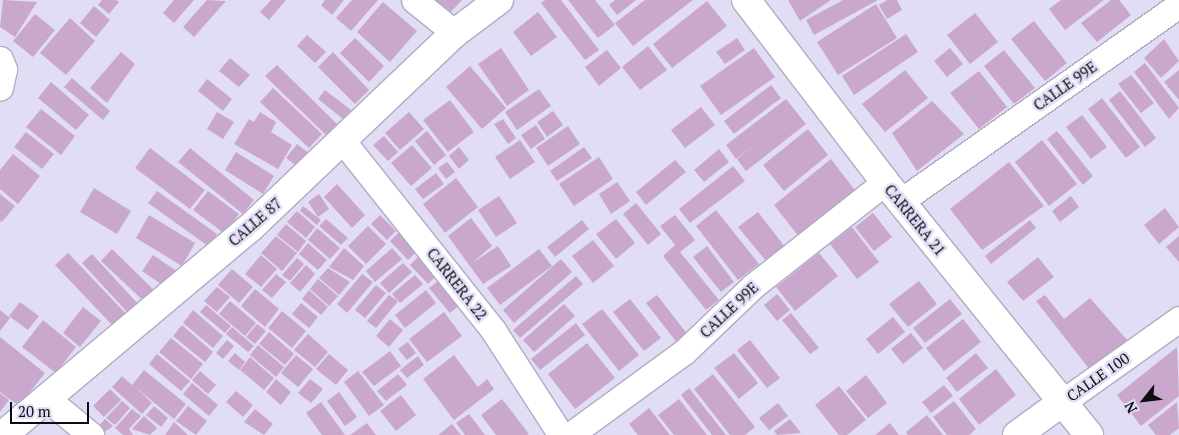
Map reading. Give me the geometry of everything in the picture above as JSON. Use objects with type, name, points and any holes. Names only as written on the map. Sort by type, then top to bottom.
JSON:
[{"type":"street","points":[[414,0],[455,33]]},
{"type":"street","name":"CALLE 87","points":[[3,435],[45,397],[250,228],[455,33],[499,0]]},
{"type":"street","name":"CARRERA 21","points":[[746,0],[893,191],[1061,403],[1089,435]]},
{"type":"street","name":"CALLE 99E","points":[[570,435],[684,352],[753,286],[893,191],[1172,9]]},
{"type":"street","points":[[0,59],[4,69],[0,88]]},
{"type":"street","name":"CARRERA 22","points":[[342,140],[493,330],[561,435]]},
{"type":"street","name":"CALLE 100","points":[[1017,435],[1179,319]]},
{"type":"street","points":[[45,397],[91,435]]},
{"type":"building","points":[[3,0],[37,2],[15,37],[0,27]]},
{"type":"building","points":[[102,0],[116,0],[119,2],[109,14],[98,5]]},
{"type":"building","points":[[174,0],[194,0],[174,23],[163,13]]},
{"type":"building","points":[[207,0],[226,1],[194,37],[183,27]]},
{"type":"building","points":[[271,0],[286,0],[269,20],[260,12]]},
{"type":"building","points":[[325,0],[344,0],[332,15],[321,5]]},
{"type":"building","points":[[352,0],[378,0],[351,31],[336,18]]},
{"type":"building","points":[[432,0],[462,0],[448,15]]},
{"type":"building","points":[[545,0],[561,0],[599,50],[585,60],[541,3]]},
{"type":"building","points":[[568,0],[595,0],[615,25],[598,38]]},
{"type":"building","points":[[615,0],[636,0],[617,15],[609,5]]},
{"type":"building","points":[[645,0],[693,0],[633,46],[615,23]]},
{"type":"building","points":[[788,0],[831,0],[800,21]]},
{"type":"building","points":[[843,0],[878,0],[814,35],[806,20]]},
{"type":"building","points":[[887,0],[897,0],[902,10],[887,19],[879,5]]},
{"type":"building","points":[[1061,0],[1104,0],[1065,30],[1049,9]]},
{"type":"building","points":[[1111,0],[1119,0],[1131,15],[1097,42],[1081,23]]},
{"type":"building","points":[[707,1],[727,26],[672,68],[653,44]]},
{"type":"building","points":[[383,2],[417,31],[390,62],[357,32]]},
{"type":"building","points":[[876,4],[897,38],[838,75],[817,42]]},
{"type":"building","points":[[94,6],[110,20],[96,37],[80,23]]},
{"type":"building","points":[[538,12],[557,37],[531,56],[513,32]]},
{"type":"building","points":[[975,13],[998,42],[970,64],[947,35]]},
{"type":"building","points":[[35,14],[55,30],[33,57],[13,41]]},
{"type":"building","points":[[70,18],[95,41],[66,75],[40,53]]},
{"type":"building","points":[[1034,21],[1067,63],[1045,81],[1011,39]]},
{"type":"building","points":[[906,34],[918,52],[854,95],[842,76]]},
{"type":"building","points":[[307,35],[326,52],[315,63],[297,46]]},
{"type":"building","points":[[355,38],[384,66],[369,82],[340,53]]},
{"type":"building","points":[[737,38],[745,50],[725,64],[716,52]]},
{"type":"building","points":[[1164,39],[1179,61],[1161,78],[1144,58]]},
{"type":"building","points":[[648,46],[667,70],[640,90],[622,67]]},
{"type":"building","points":[[501,48],[529,90],[507,106],[478,64]]},
{"type":"building","points":[[754,48],[775,77],[721,115],[700,86]]},
{"type":"building","points":[[950,48],[963,64],[947,77],[934,61]]},
{"type":"building","points":[[607,50],[621,68],[599,86],[585,67]]},
{"type":"building","points":[[1004,50],[1035,88],[1014,104],[984,66]]},
{"type":"building","points":[[121,52],[135,64],[107,103],[90,88]]},
{"type":"building","points":[[333,52],[369,90],[355,104],[318,67]]},
{"type":"building","points":[[230,58],[250,75],[239,87],[219,71]]},
{"type":"building","points":[[1145,63],[1179,108],[1169,119],[1134,72]]},
{"type":"building","points":[[277,65],[337,124],[326,135],[265,76]]},
{"type":"building","points":[[470,66],[506,108],[482,129],[446,87]]},
{"type":"building","points":[[905,70],[928,98],[885,132],[862,104]]},
{"type":"building","points":[[1179,70],[1179,100],[1164,82]]},
{"type":"building","points":[[979,71],[1007,107],[979,129],[950,93]]},
{"type":"building","points":[[1131,75],[1154,103],[1141,113],[1118,84]]},
{"type":"building","points":[[72,78],[110,111],[103,120],[64,87]]},
{"type":"building","points":[[207,79],[232,99],[223,111],[198,91]]},
{"type":"building","points":[[51,82],[89,115],[76,130],[38,98]]},
{"type":"building","points":[[771,85],[781,98],[734,134],[724,121]]},
{"type":"building","points":[[273,88],[322,134],[309,148],[260,102]]},
{"type":"building","points":[[539,89],[551,106],[517,130],[505,112]]},
{"type":"building","points":[[325,90],[351,110],[343,119],[318,99]]},
{"type":"building","points":[[1120,91],[1156,138],[1145,147],[1109,100]]},
{"type":"building","points":[[1102,98],[1140,147],[1126,158],[1088,109]]},
{"type":"building","points":[[786,99],[806,124],[746,171],[737,159],[755,144],[736,159],[726,145]]},
{"type":"building","points":[[450,100],[474,132],[448,152],[423,120]]},
{"type":"building","points":[[932,101],[964,134],[917,171],[892,133]]},
{"type":"building","points":[[701,107],[715,125],[685,148],[671,130]]},
{"type":"building","points":[[41,109],[75,136],[61,155],[26,127]]},
{"type":"building","points":[[553,111],[563,125],[547,137],[537,122]]},
{"type":"building","points":[[217,112],[234,122],[223,139],[207,129]]},
{"type":"building","points":[[260,112],[276,122],[271,132],[292,145],[278,169],[234,144],[249,119],[254,122]]},
{"type":"building","points":[[409,112],[424,129],[400,150],[385,133]]},
{"type":"building","points":[[1082,115],[1107,147],[1091,159],[1066,127]]},
{"type":"building","points":[[503,119],[516,138],[508,144],[494,124]]},
{"type":"building","points":[[536,125],[545,139],[531,149],[521,135]]},
{"type":"building","points":[[568,126],[580,144],[548,166],[536,148]]},
{"type":"building","points":[[808,129],[828,155],[784,191],[763,165]]},
{"type":"building","points":[[427,131],[446,155],[434,165],[415,141]]},
{"type":"building","points":[[1057,131],[1093,176],[1083,185],[1047,139]]},
{"type":"building","points":[[26,132],[54,154],[42,169],[14,147]]},
{"type":"building","points":[[384,136],[398,152],[388,161],[373,145]]},
{"type":"building","points":[[520,140],[535,162],[510,179],[495,157]]},
{"type":"building","points":[[1042,140],[1077,184],[1049,206],[1015,162]]},
{"type":"building","points":[[297,144],[313,156],[302,170],[286,158]]},
{"type":"building","points":[[412,145],[432,168],[411,186],[391,163]]},
{"type":"building","points":[[459,147],[469,160],[459,169],[449,156]]},
{"type":"building","points":[[584,147],[592,158],[557,181],[550,171]]},
{"type":"building","points":[[150,148],[205,190],[190,209],[135,168]]},
{"type":"building","points":[[190,148],[254,200],[243,214],[178,162]]},
{"type":"building","points":[[719,149],[729,162],[704,182],[694,170]]},
{"type":"building","points":[[236,152],[274,176],[263,194],[225,170]]},
{"type":"building","points":[[13,154],[40,176],[18,204],[0,189],[0,170]]},
{"type":"building","points":[[599,157],[613,179],[574,206],[559,184]]},
{"type":"building","points":[[831,159],[860,197],[803,242],[774,205]]},
{"type":"building","points":[[675,160],[686,172],[646,205],[636,192]]},
{"type":"building","points":[[447,162],[455,172],[446,179],[438,168]]},
{"type":"building","points":[[1009,162],[1044,206],[982,250],[950,209]]},
{"type":"building","points":[[733,166],[745,181],[690,223],[679,209]]},
{"type":"building","points":[[436,173],[444,184],[423,199],[415,189]]},
{"type":"building","points":[[456,178],[478,207],[445,233],[423,204]]},
{"type":"building","points":[[617,182],[630,201],[611,214],[599,194]]},
{"type":"building","points":[[337,184],[365,215],[352,228],[324,197]]},
{"type":"building","points":[[94,188],[131,211],[117,234],[80,212]]},
{"type":"building","points":[[157,191],[217,234],[208,246],[148,203]]},
{"type":"building","points":[[208,191],[239,214],[225,234],[193,210]]},
{"type":"building","points":[[0,194],[15,206],[2,222],[0,221]]},
{"type":"building","points":[[319,194],[329,209],[318,217],[308,202]]},
{"type":"building","points":[[499,196],[517,223],[496,237],[478,210]]},
{"type":"building","points":[[1071,196],[1079,207],[1060,222],[1052,211]]},
{"type":"building","points":[[636,203],[661,234],[648,245],[623,214]]},
{"type":"building","points":[[303,206],[321,220],[317,225],[300,211]]},
{"type":"building","points":[[1165,208],[1179,227],[1159,244],[1144,225]]},
{"type":"building","points":[[716,210],[759,264],[738,280],[696,226]]},
{"type":"building","points":[[297,211],[315,227],[306,238],[287,222]]},
{"type":"building","points":[[758,212],[789,252],[771,267],[738,227]]},
{"type":"building","points":[[873,213],[892,237],[874,251],[855,227]]},
{"type":"building","points":[[149,215],[195,243],[182,266],[136,238]]},
{"type":"building","points":[[380,215],[396,231],[387,240],[371,224]]},
{"type":"building","points":[[675,215],[695,240],[680,252],[719,300],[706,310],[663,256],[675,245],[660,226]]},
{"type":"building","points":[[471,218],[492,246],[472,263],[498,246],[511,266],[483,284],[448,236]]},
{"type":"building","points":[[326,219],[348,238],[341,245],[319,226]]},
{"type":"building","points":[[616,219],[635,243],[616,259],[596,234]]},
{"type":"building","points":[[582,220],[589,229],[555,257],[547,247]]},
{"type":"building","points":[[1030,220],[1036,228],[991,264],[985,256]]},
{"type":"building","points":[[286,224],[306,241],[298,252],[277,235]]},
{"type":"building","points":[[368,226],[386,244],[366,264],[348,246]]},
{"type":"building","points":[[852,227],[879,262],[857,279],[830,244]]},
{"type":"building","points":[[317,228],[340,248],[330,259],[308,240]]},
{"type":"building","points":[[399,232],[417,251],[408,260],[390,241]]},
{"type":"building","points":[[276,236],[297,253],[282,271],[261,253]]},
{"type":"building","points":[[1179,236],[1179,262],[1166,247]]},
{"type":"building","points":[[593,240],[614,266],[593,283],[572,256]]},
{"type":"building","points":[[308,243],[327,260],[318,270],[299,254]]},
{"type":"building","points":[[707,246],[734,282],[721,292],[693,257]]},
{"type":"building","points":[[344,248],[364,266],[353,280],[329,267]]},
{"type":"building","points":[[392,248],[402,259],[375,282],[366,271]]},
{"type":"building","points":[[112,249],[159,295],[149,306],[101,261]]},
{"type":"building","points":[[539,249],[552,266],[500,305],[487,288]]},
{"type":"building","points":[[68,253],[129,317],[116,329],[55,265]]},
{"type":"building","points":[[819,253],[838,276],[795,311],[776,287]]},
{"type":"building","points":[[92,254],[139,305],[129,314],[82,263]]},
{"type":"building","points":[[421,254],[439,273],[428,284],[410,265]]},
{"type":"building","points":[[153,255],[178,272],[167,288],[142,271]]},
{"type":"building","points":[[261,255],[277,269],[261,287],[245,274]]},
{"type":"building","points":[[1038,257],[1054,277],[1023,301],[1007,282]]},
{"type":"building","points":[[297,258],[304,264],[290,281],[282,275]]},
{"type":"building","points":[[561,259],[572,272],[514,323],[503,310]]},
{"type":"building","points":[[403,263],[412,272],[389,293],[380,283]]},
{"type":"building","points":[[306,265],[315,274],[300,292],[290,283]]},
{"type":"building","points":[[328,268],[350,282],[339,295],[319,278]]},
{"type":"building","points":[[232,269],[253,287],[239,303],[218,285]]},
{"type":"building","points":[[276,274],[286,282],[272,298],[262,290]]},
{"type":"building","points":[[362,274],[373,282],[347,313],[337,304]]},
{"type":"building","points":[[415,275],[423,284],[400,303],[392,294]]},
{"type":"building","points":[[576,276],[583,284],[520,338],[513,330]]},
{"type":"building","points":[[442,278],[462,303],[450,313],[429,288]]},
{"type":"building","points":[[318,279],[338,296],[329,306],[310,289]]},
{"type":"building","points":[[919,281],[937,304],[908,327],[889,304]]},
{"type":"building","points":[[376,285],[386,293],[365,318],[355,310]]},
{"type":"building","points":[[217,287],[230,297],[217,312],[204,301]]},
{"type":"building","points":[[255,289],[279,309],[265,327],[241,306]]},
{"type":"building","points":[[309,290],[328,307],[321,315],[302,299]]},
{"type":"building","points":[[426,290],[436,303],[405,328],[395,315]]},
{"type":"building","points":[[777,294],[790,310],[777,321],[764,305]]},
{"type":"building","points":[[389,295],[398,301],[376,328],[367,321]]},
{"type":"building","points":[[657,295],[688,335],[678,344],[646,303]]},
{"type":"building","points":[[1045,295],[1064,319],[1090,298],[1128,341],[1090,370],[1036,301]]},
{"type":"building","points":[[630,299],[661,338],[644,351],[613,312]]},
{"type":"building","points":[[950,299],[962,314],[925,343],[913,328]]},
{"type":"building","points":[[230,301],[256,323],[245,336],[219,314]]},
{"type":"building","points":[[20,302],[39,316],[28,330],[9,316]]},
{"type":"building","points":[[301,303],[318,317],[309,328],[292,314]]},
{"type":"building","points":[[564,304],[575,316],[534,352],[523,340]]},
{"type":"building","points":[[206,305],[231,326],[225,333],[200,312]]},
{"type":"building","points":[[83,307],[101,321],[80,347],[63,333]]},
{"type":"building","points":[[602,309],[639,355],[619,371],[582,324]]},
{"type":"building","points":[[0,310],[10,318],[0,331]]},
{"type":"building","points":[[193,310],[223,336],[213,348],[183,323]]},
{"type":"building","points":[[282,311],[306,331],[292,348],[268,328]]},
{"type":"building","points":[[444,312],[462,336],[427,362],[409,339]]},
{"type":"building","points":[[791,313],[819,348],[810,354],[782,320]]},
{"type":"building","points":[[893,317],[905,332],[878,354],[866,339]]},
{"type":"building","points":[[390,319],[403,330],[389,347],[376,336]]},
{"type":"building","points":[[963,319],[981,342],[944,371],[926,348]]},
{"type":"building","points":[[43,320],[76,347],[56,373],[22,347]]},
{"type":"building","points":[[576,323],[585,335],[540,370],[531,359]]},
{"type":"building","points":[[257,324],[266,331],[255,344],[246,337]]},
{"type":"building","points":[[182,325],[213,352],[205,362],[173,336]]},
{"type":"building","points":[[232,327],[254,346],[248,352],[226,334]]},
{"type":"building","points":[[269,332],[294,354],[285,365],[259,344]]},
{"type":"building","points":[[911,333],[923,348],[903,364],[891,349]]},
{"type":"building","points":[[308,334],[328,352],[315,367],[294,350]]},
{"type":"building","points":[[0,337],[45,373],[19,406],[0,392]]},
{"type":"building","points":[[171,338],[203,364],[191,379],[159,352]]},
{"type":"building","points":[[227,340],[234,346],[223,359],[216,353]]},
{"type":"building","points":[[750,340],[780,378],[767,388],[737,350]]},
{"type":"building","points":[[408,342],[416,353],[407,360],[398,349]]},
{"type":"building","points":[[587,343],[615,378],[575,409],[548,374]]},
{"type":"building","points":[[258,345],[284,367],[276,377],[250,355]]},
{"type":"building","points":[[1177,347],[1179,396],[1141,426],[1117,395]]},
{"type":"building","points":[[390,351],[401,366],[374,386],[362,372]]},
{"type":"building","points":[[235,353],[245,362],[239,370],[228,361]]},
{"type":"building","points":[[734,353],[758,383],[739,399],[714,368]]},
{"type":"building","points":[[976,353],[988,368],[957,392],[946,378]]},
{"type":"building","points":[[157,354],[190,381],[181,391],[149,364]]},
{"type":"building","points":[[329,354],[348,370],[336,385],[316,369]]},
{"type":"building","points":[[296,355],[313,369],[298,387],[281,373]]},
{"type":"building","points":[[454,355],[478,387],[487,379],[494,389],[454,420],[423,379]]},
{"type":"building","points":[[418,356],[424,365],[407,378],[400,370]]},
{"type":"building","points":[[250,357],[274,378],[264,390],[240,370]]},
{"type":"building","points":[[996,369],[1016,395],[979,425],[959,399]]},
{"type":"building","points":[[144,370],[186,404],[174,419],[135,387],[152,403],[142,414],[112,387],[122,376],[132,385]]},
{"type":"building","points":[[200,371],[216,385],[208,394],[192,380]]},
{"type":"building","points":[[358,371],[384,405],[369,416],[344,382]]},
{"type":"building","points":[[398,374],[407,385],[386,401],[377,391]]},
{"type":"building","points":[[713,374],[755,427],[745,435],[730,435],[694,389]]},
{"type":"building","points":[[866,375],[887,403],[868,418],[846,391]]},
{"type":"building","points":[[276,379],[291,392],[281,405],[266,392]]},
{"type":"building","points":[[310,379],[323,389],[311,403],[298,393]]},
{"type":"building","points":[[192,383],[218,405],[209,416],[183,394]]},
{"type":"building","points":[[944,385],[953,396],[931,413],[922,402]]},
{"type":"building","points":[[839,386],[866,420],[847,435],[839,435],[815,405]]},
{"type":"building","points":[[689,388],[726,435],[712,435],[681,395]]},
{"type":"building","points":[[110,389],[121,400],[104,417],[93,406]]},
{"type":"building","points":[[236,391],[253,405],[243,417],[226,402]]},
{"type":"building","points":[[339,392],[357,417],[345,426],[327,401]]},
{"type":"building","points":[[0,393],[9,400],[0,412]]},
{"type":"building","points":[[401,395],[416,415],[396,431],[380,411]]},
{"type":"building","points":[[502,399],[529,434],[496,435],[481,415]]},
{"type":"building","points":[[679,399],[707,435],[674,435],[658,415]]},
{"type":"building","points":[[122,401],[130,408],[115,425],[106,418]]},
{"type":"building","points":[[954,401],[976,429],[969,435],[947,435],[933,417]]},
{"type":"building","points":[[321,402],[345,435],[322,435],[306,413]]},
{"type":"building","points":[[1177,402],[1179,428],[1170,435],[1156,435],[1148,425]]},
{"type":"building","points":[[778,403],[788,416],[769,430],[759,418]]},
{"type":"building","points":[[154,406],[168,418],[161,427],[146,415]]},
{"type":"building","points":[[188,406],[207,421],[196,435],[176,421]]},
{"type":"building","points":[[649,408],[670,435],[638,435],[629,424]]},
{"type":"building","points":[[132,409],[141,416],[129,429],[133,435],[123,435],[115,428]]},
{"type":"building","points":[[255,409],[273,424],[264,435],[244,422]]},
{"type":"building","points":[[469,414],[485,435],[465,435],[456,423]]},
{"type":"building","points":[[927,415],[943,435],[908,435],[906,432]]},
{"type":"building","points":[[144,416],[157,428],[150,435],[132,429]]},
{"type":"building","points":[[105,419],[113,426],[100,435],[95,430]]},
{"type":"building","points":[[790,419],[801,433],[777,435],[774,431]]},
{"type":"building","points":[[174,422],[188,435],[165,435]]},
{"type":"building","points":[[367,423],[376,435],[350,435]]},
{"type":"building","points":[[890,423],[899,435],[875,435]]},
{"type":"building","points":[[452,424],[461,435],[438,435]]}]
